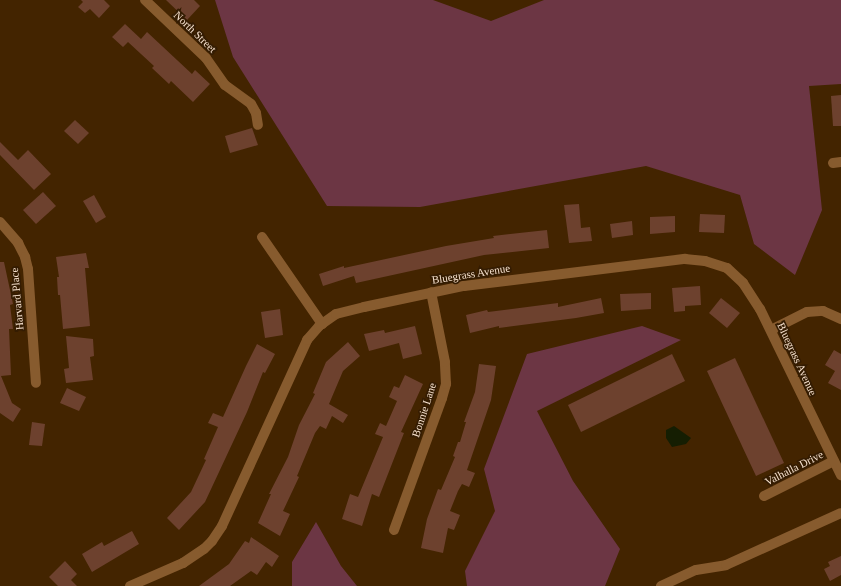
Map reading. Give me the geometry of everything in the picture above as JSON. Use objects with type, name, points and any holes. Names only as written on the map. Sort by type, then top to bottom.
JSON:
[{"type":"street","name":"North Street","points":[[145,0],[206,58],[225,85],[251,104],[256,113],[258,126]]},
{"type":"street","name":"Harvard Place","points":[[0,222],[18,243],[25,257],[28,269],[36,383]]},
{"type":"street","points":[[262,237],[322,324]]},
{"type":"street","name":"Bluegrass Avenue","points":[[130,586],[183,563],[204,549],[212,541],[222,526],[307,340],[322,324],[336,314],[464,286],[563,273],[692,259],[716,263],[732,272],[750,292],[839,468]]},
{"type":"street","name":"Bonnie Lane","points":[[394,530],[446,384],[446,367],[431,292]]},
{"type":"street","points":[[770,330],[807,312],[823,312],[841,319]]},
{"type":"street","name":"Valhalla Drive","points":[[764,496],[839,468]]},
{"type":"street","points":[[661,586],[696,570],[726,565],[841,512]]},
{"type":"shaded area","points":[[215,0],[433,0],[491,21],[544,0],[841,0],[841,84],[809,86],[822,210],[795,275],[754,244],[740,195],[646,166],[420,207],[327,206],[233,57]]},
{"type":"shaded area","points":[[642,326],[681,340],[537,411],[573,481],[620,549],[605,586],[467,586],[465,571],[495,511],[484,469],[527,354]]},
{"type":"shaded area","points":[[674,426],[691,438],[686,444],[672,447],[666,438],[666,430]]},
{"type":"shaded area","points":[[316,522],[341,566],[357,586],[292,586],[292,562]]},
{"type":"building","points":[[81,0],[104,0],[110,6],[99,18],[90,9],[85,13],[78,7],[83,2]]},
{"type":"building","points":[[166,0],[194,0],[200,6],[187,20]]},
{"type":"building","points":[[125,24],[141,39],[147,32],[192,74],[195,70],[210,84],[193,102],[171,81],[169,84],[152,68],[154,66],[128,42],[123,47],[112,37]]},
{"type":"building","points":[[841,95],[841,126],[833,126],[831,96]]},
{"type":"building","points":[[75,120],[89,133],[78,144],[64,131]]},
{"type":"building","points":[[252,128],[258,145],[230,153],[225,136]]},
{"type":"building","points":[[0,142],[18,160],[28,150],[51,174],[34,190],[0,155]]},
{"type":"building","points":[[43,192],[56,206],[36,224],[23,210]]},
{"type":"building","points":[[94,195],[106,217],[96,223],[83,201]]},
{"type":"building","points":[[579,204],[581,228],[590,227],[592,241],[569,243],[564,205]]},
{"type":"building","points":[[700,214],[725,215],[724,233],[699,232]]},
{"type":"building","points":[[675,216],[675,232],[650,234],[650,217]]},
{"type":"building","points":[[632,221],[633,235],[612,238],[610,224]]},
{"type":"building","points":[[547,230],[549,248],[484,255],[356,283],[354,276],[323,286],[319,274],[344,266],[344,268],[446,246],[494,238],[493,236]]},
{"type":"building","points":[[86,253],[89,268],[85,268],[90,326],[63,329],[60,295],[58,295],[57,277],[59,277],[56,257]]},
{"type":"building","points":[[0,262],[4,262],[13,304],[10,305],[13,329],[9,329],[11,375],[1,376],[12,403],[21,409],[13,422],[0,413]]},
{"type":"building","points":[[700,286],[701,305],[685,306],[685,311],[674,312],[672,288]]},
{"type":"building","points":[[651,293],[651,309],[621,311],[620,294]]},
{"type":"building","points":[[601,298],[604,313],[499,328],[499,326],[470,333],[466,315],[487,310],[488,312],[558,303],[558,307]]},
{"type":"building","points":[[721,298],[740,313],[727,328],[709,313]]},
{"type":"building","points":[[280,309],[283,335],[265,338],[261,312]]},
{"type":"building","points":[[415,326],[422,354],[403,359],[399,343],[369,351],[364,334],[384,330],[385,333]]},
{"type":"building","points":[[66,336],[93,339],[94,356],[90,357],[93,380],[66,383],[64,369],[69,368]]},
{"type":"building","points":[[348,342],[360,356],[343,371],[329,404],[348,415],[343,423],[332,416],[326,429],[320,426],[315,433],[297,476],[299,477],[283,511],[290,514],[280,536],[258,523],[271,494],[269,494],[288,457],[299,425],[315,394],[313,393],[326,362]]},
{"type":"building","points":[[257,344],[275,354],[265,373],[263,372],[247,412],[205,502],[179,530],[167,518],[191,492],[206,460],[204,459],[218,427],[208,423],[213,413],[223,417]]},
{"type":"building","points":[[834,350],[841,354],[841,390],[828,383],[835,371],[825,365]]},
{"type":"building","points":[[672,354],[685,381],[581,432],[568,405]]},
{"type":"building","points":[[735,358],[784,463],[756,476],[707,371]]},
{"type":"building","points":[[479,364],[496,366],[491,400],[467,470],[475,473],[469,487],[462,484],[450,511],[460,515],[454,530],[448,528],[443,553],[421,548],[427,519],[438,489],[441,490],[455,457],[453,456],[458,442],[460,442],[466,422],[464,422],[475,392]]},
{"type":"building","points":[[405,375],[423,384],[401,432],[404,433],[379,497],[372,494],[362,526],[342,519],[350,494],[358,497],[383,437],[375,434],[380,423],[386,426],[397,401],[389,397],[394,386],[399,388]]},
{"type":"building","points":[[67,388],[86,397],[79,411],[60,403]]},
{"type":"building","points":[[32,422],[45,424],[42,446],[29,445]]},
{"type":"building","points":[[132,531],[139,544],[92,572],[82,554],[102,542],[104,546]]},
{"type":"building","points":[[251,537],[279,556],[272,567],[266,562],[257,575],[251,571],[230,586],[199,586],[229,564],[245,541],[249,543]]},
{"type":"building","points":[[841,556],[841,575],[830,581],[824,569],[830,566],[828,562]]},
{"type":"building","points":[[65,561],[77,574],[71,580],[77,586],[58,586],[49,577]]}]
